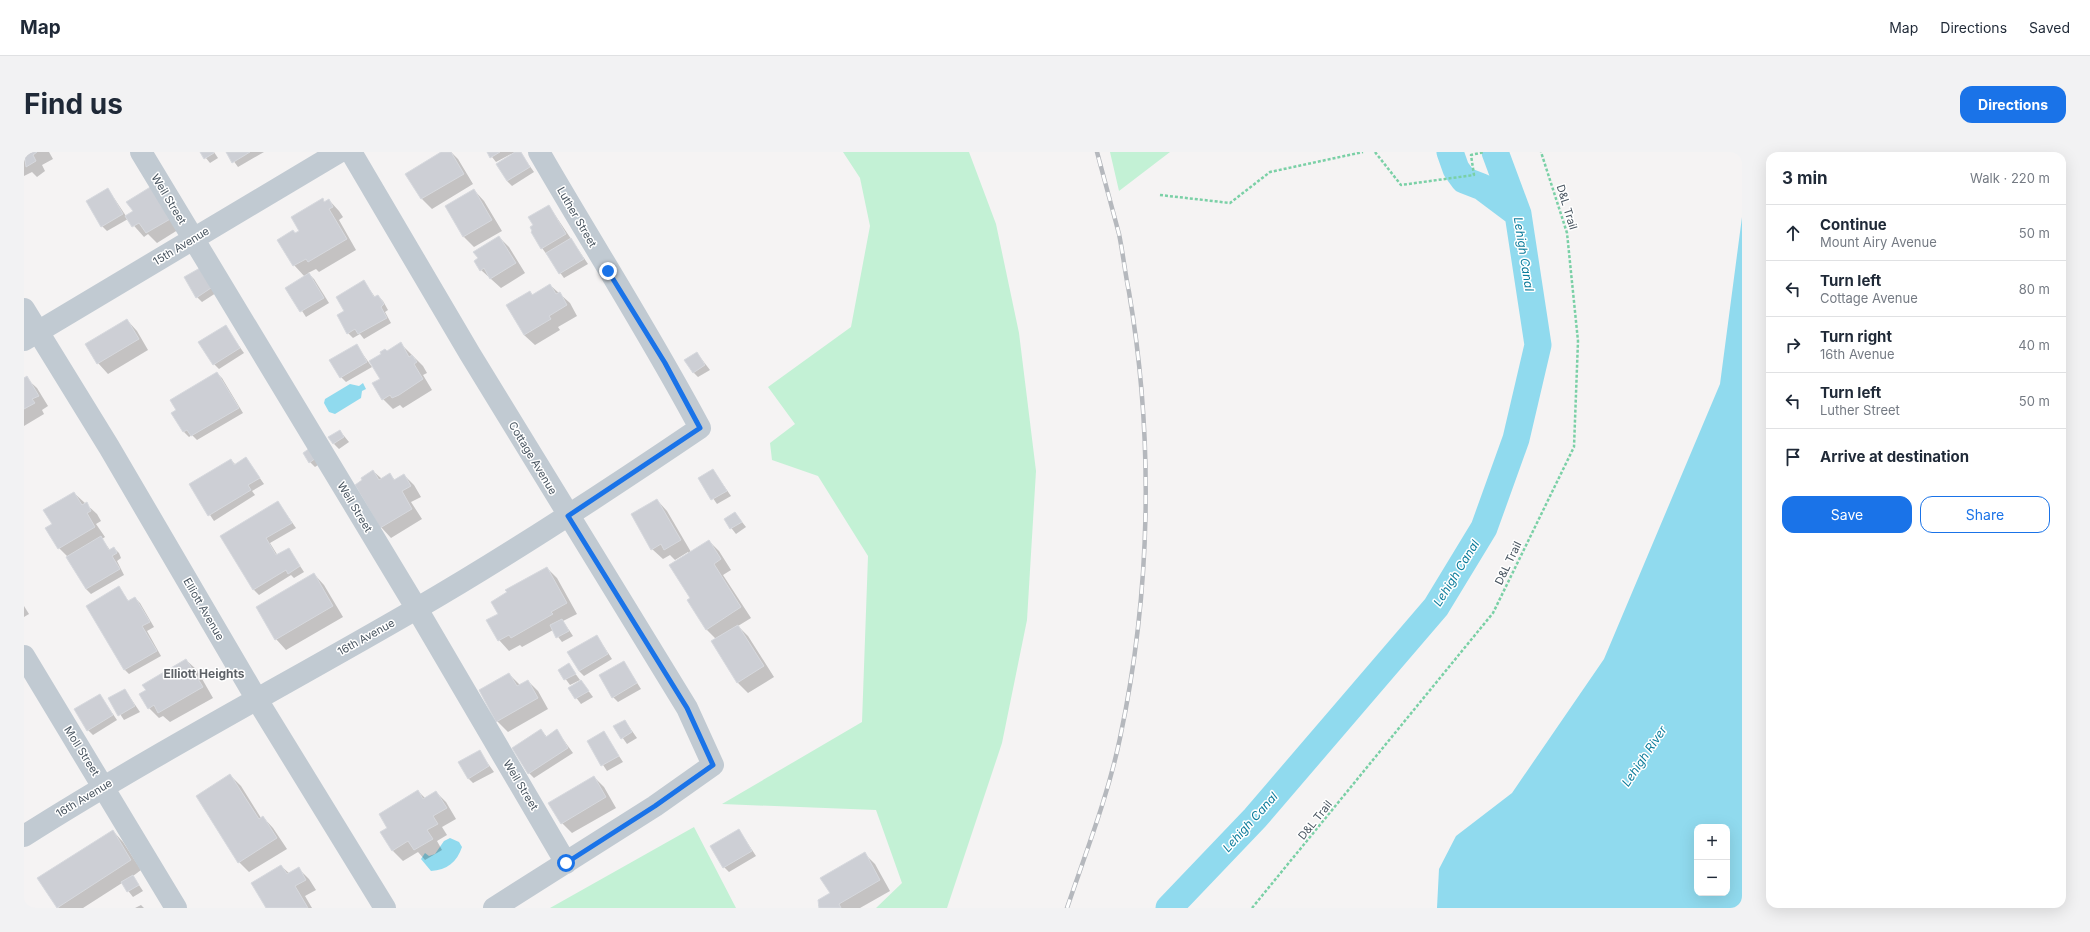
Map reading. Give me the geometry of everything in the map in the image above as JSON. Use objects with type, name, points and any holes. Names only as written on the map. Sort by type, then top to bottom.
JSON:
[{"type":"street","name":"Weil Street","points":[[142,152],[417,609],[566,863]]},
{"type":"street","name":"15th Avenue","points":[[31,336],[339,152]]},
{"type":"street","name":"Cottage Avenue","points":[[351,152],[470,354],[687,708],[713,765],[655,806],[566,863]]},
{"type":"street","name":"Luther Street","points":[[539,152],[665,363],[700,428]]},
{"type":"street","name":"Elliott Avenue","points":[[24,309],[31,336],[109,447],[256,698],[385,908]]},
{"type":"street","name":"16th Avenue","points":[[24,836],[104,786],[256,698],[417,609],[568,516],[700,428]]},
{"type":"street","name":"Moll Street","points":[[24,656],[104,786],[176,908]]},
{"type":"street","points":[[494,908],[566,863]]},
{"type":"path","points":[[1160,195],[1230,203],[1270,172],[1363,152]]},
{"type":"path","points":[[1375,152],[1402,185],[1474,175],[1471,154],[1484,152]]},
{"type":"path","name":"D&L Trail","points":[[1252,908],[1493,613],[1574,447],[1578,340],[1567,233],[1541,152]]},
{"type":"green space","points":[[843,152],[969,152],[996,224],[1019,333],[1036,471],[1027,620],[1002,743],[947,908],[876,908],[902,883],[876,810],[722,804],[862,722],[868,556],[818,476],[772,460],[770,443],[795,424],[768,387],[851,327],[870,226],[860,178]]},
{"type":"green space","points":[[1110,152],[1170,152],[1119,191]]},
{"type":"green space","points":[[694,827],[736,908],[550,908]]},
{"type":"water","name":"Lehigh River","points":[[1742,217],[1742,908],[1437,908],[1439,869],[1456,836],[1512,793],[1604,659],[1720,384]]},
{"type":"water","points":[[363,383],[366,389],[362,391],[361,398],[335,414],[329,412],[324,403],[325,399],[350,384],[359,386]]},
{"type":"water","points":[[450,838],[459,842],[462,847],[460,852],[454,861],[447,867],[431,871],[421,859],[425,853],[429,856],[435,854],[444,841]]},
{"type":"building","points":[[24,152],[37,152],[33,155],[36,161],[26,167]]},
{"type":"building","points":[[200,152],[213,152],[214,153],[204,159]]},
{"type":"building","points":[[226,152],[250,152],[232,163]]},
{"type":"building","points":[[441,152],[451,152],[464,174],[421,199],[405,174]]},
{"type":"building","points":[[487,152],[500,152],[490,158]]},
{"type":"building","points":[[515,152],[521,152],[530,167],[507,181],[496,164]]},
{"type":"building","points":[[152,186],[172,218],[146,233],[139,223],[132,227],[125,216],[133,211],[126,202]]},
{"type":"building","points":[[108,188],[123,214],[101,227],[86,201]]},
{"type":"building","points":[[474,189],[492,220],[463,237],[445,206]]},
{"type":"building","points":[[323,198],[324,202],[329,199],[333,207],[329,209],[347,239],[308,262],[306,259],[293,266],[277,240],[293,230],[295,233],[299,231],[291,217]]},
{"type":"building","points":[[549,205],[566,234],[541,249],[531,232],[530,227],[533,225],[528,217]]},
{"type":"building","points":[[499,236],[516,263],[490,279],[484,268],[480,271],[474,261],[478,258],[473,252]]},
{"type":"building","points":[[571,238],[584,259],[559,274],[546,253]]},
{"type":"building","points":[[200,268],[211,288],[196,298],[184,277]]},
{"type":"building","points":[[309,273],[324,298],[300,312],[285,288]]},
{"type":"building","points":[[364,280],[374,297],[378,295],[384,304],[381,307],[387,318],[358,334],[355,329],[347,334],[337,315],[344,311],[336,297]]},
{"type":"building","points":[[550,284],[556,294],[560,292],[567,305],[549,316],[551,319],[524,335],[506,305],[530,291],[532,295]]},
{"type":"building","points":[[127,319],[139,339],[97,364],[85,344]]},
{"type":"building","points":[[226,325],[240,348],[213,365],[198,342]]},
{"type":"building","points":[[401,342],[409,357],[412,355],[417,362],[414,364],[423,379],[399,395],[392,398],[390,395],[382,400],[372,383],[380,379],[369,361],[381,354],[380,352],[385,349],[387,351]]},
{"type":"building","points":[[357,344],[367,362],[340,378],[329,360]]},
{"type":"building","points":[[697,352],[705,365],[693,373],[684,360]]},
{"type":"building","points":[[217,372],[239,408],[191,436],[187,430],[183,432],[171,413],[176,410],[170,400]]},
{"type":"building","points":[[27,376],[39,396],[32,399],[35,403],[24,409],[24,378]]},
{"type":"building","points":[[340,430],[344,437],[333,444],[328,437]]},
{"type":"building","points":[[310,448],[316,458],[309,463],[303,453]]},
{"type":"building","points":[[246,457],[260,478],[248,485],[251,490],[208,516],[189,484],[231,459],[234,465]]},
{"type":"building","points":[[713,469],[727,491],[711,500],[698,478]]},
{"type":"building","points":[[373,470],[379,480],[390,473],[394,480],[404,474],[411,486],[402,491],[412,509],[380,528],[355,485],[362,480],[361,478]]},
{"type":"building","points":[[74,492],[82,505],[87,502],[91,511],[87,513],[95,527],[58,549],[45,528],[52,524],[43,510]]},
{"type":"building","points":[[657,499],[681,540],[664,550],[661,544],[651,550],[631,514]]},
{"type":"building","points":[[278,501],[292,523],[266,538],[276,555],[289,548],[300,566],[288,574],[286,570],[253,590],[220,536]]},
{"type":"building","points":[[735,512],[742,522],[730,529],[724,519]]},
{"type":"building","points":[[101,536],[109,550],[114,547],[117,553],[112,556],[120,569],[86,589],[66,557]]},
{"type":"building","points":[[709,540],[721,559],[714,564],[741,607],[706,630],[687,600],[690,598],[669,565]]},
{"type":"building","points":[[547,567],[567,603],[551,612],[553,614],[511,638],[509,635],[498,641],[486,620],[498,614],[491,602],[507,592],[505,590]]},
{"type":"building","points":[[314,573],[333,606],[275,640],[256,607]]},
{"type":"building","points":[[119,586],[128,601],[135,597],[150,622],[142,626],[157,651],[124,670],[86,606]]},
{"type":"building","points":[[562,619],[569,631],[556,638],[550,625]]},
{"type":"building","points":[[738,625],[764,666],[737,683],[711,641]]},
{"type":"building","points":[[597,635],[608,654],[579,671],[567,652]]},
{"type":"building","points":[[186,659],[203,687],[158,713],[154,705],[148,709],[139,694],[146,690],[142,685]]},
{"type":"building","points":[[624,661],[637,683],[612,698],[599,675]]},
{"type":"building","points":[[569,663],[576,674],[564,680],[558,670]]},
{"type":"building","points":[[509,673],[517,686],[528,680],[538,698],[496,722],[479,690]]},
{"type":"building","points":[[581,680],[589,691],[575,699],[568,688]]},
{"type":"building","points":[[125,689],[135,706],[118,716],[108,698]]},
{"type":"building","points":[[100,694],[113,715],[87,731],[74,709]]},
{"type":"building","points":[[625,720],[632,732],[621,739],[613,726]]},
{"type":"building","points":[[541,729],[546,737],[557,729],[568,748],[528,774],[512,748]]},
{"type":"building","points":[[604,731],[619,756],[601,766],[587,741]]},
{"type":"building","points":[[480,750],[489,766],[468,779],[458,762]]},
{"type":"building","points":[[230,774],[259,819],[263,816],[277,838],[238,863],[196,796]]},
{"type":"building","points":[[594,776],[606,797],[561,824],[548,803]]},
{"type":"building","points":[[418,790],[423,799],[436,791],[447,808],[433,816],[438,824],[427,830],[433,839],[414,850],[408,841],[392,851],[380,832],[387,828],[379,814]]},
{"type":"building","points":[[739,829],[752,851],[723,868],[710,846]]},
{"type":"building","points":[[113,830],[131,860],[57,908],[37,878]]},
{"type":"building","points":[[865,852],[880,880],[839,904],[841,908],[819,908],[818,900],[830,893],[820,878]]},
{"type":"building","points":[[281,865],[287,874],[299,867],[306,880],[295,886],[308,908],[266,908],[251,883]]},
{"type":"building","points":[[133,875],[139,885],[127,892],[121,882]]},
{"type":"waterway","points":[[1450,152],[1456,169],[1464,180],[1482,187],[1518,214]]},
{"type":"waterway","name":"Lehigh Canal","points":[[1169,908],[1255,818],[1436,607],[1484,528],[1516,439],[1538,345],[1518,214],[1495,152]]},
{"type":"railway","points":[[1067,908],[1103,803],[1120,738],[1138,627],[1146,515],[1145,459],[1137,347],[1119,234],[1097,152]]},
{"type":"district","name":"Elliott Heights","points":[[204,673]]},
{"type":"route","points":[[566,863],[655,806],[713,765],[687,708],[568,516],[700,428],[665,363],[608,271]]}]
